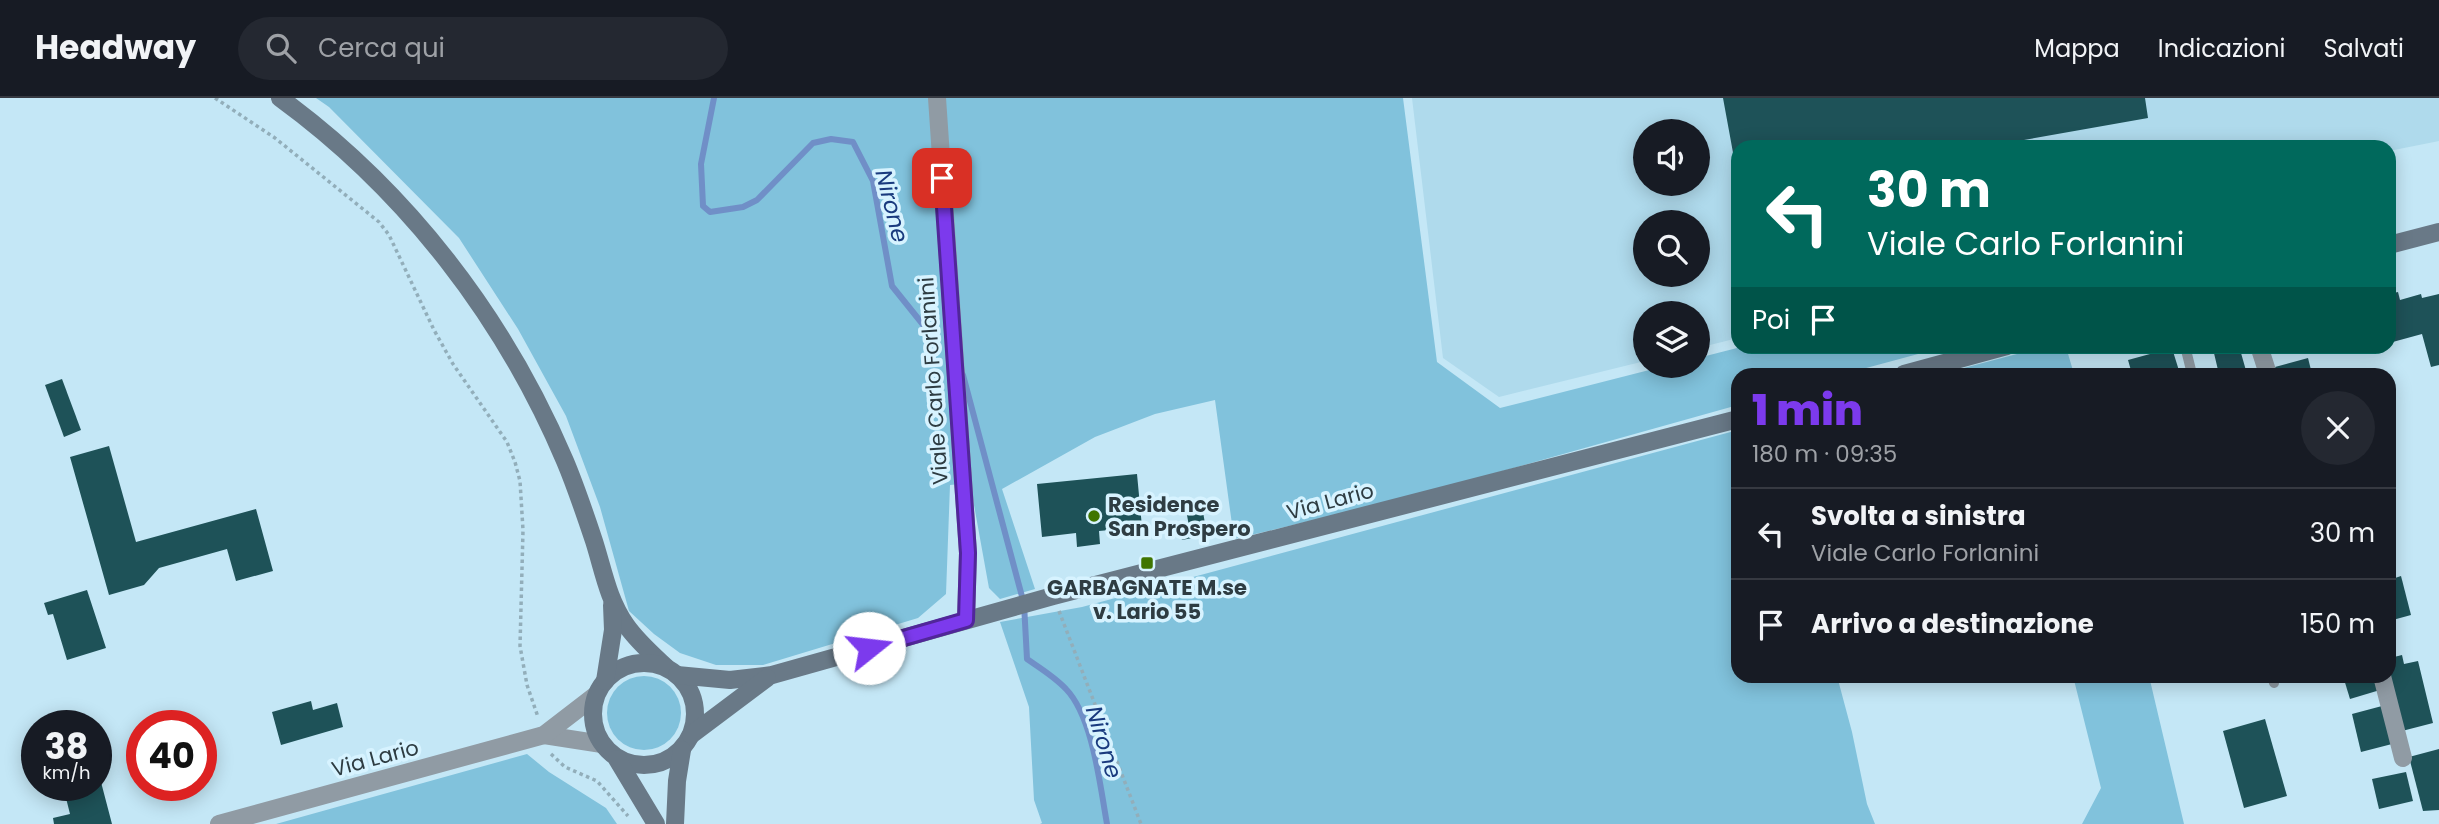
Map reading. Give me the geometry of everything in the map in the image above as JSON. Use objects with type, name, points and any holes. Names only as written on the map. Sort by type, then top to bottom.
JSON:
[{"type":"street","points":[[280,98],[352,156],[426,233],[474,296],[522,369],[566,462],[612,600],[632,633],[672,671],[693,696],[696,709],[677,780],[675,824]]},
{"type":"street","name":"Viale Carlo Forlanini","points":[[937,98],[968,553],[966,620]]},
{"type":"street","points":[[2396,243],[2439,232]]},
{"type":"street","points":[[1926,368],[1978,354]]},
{"type":"street","name":"Via Lario","points":[[672,671],[730,680],[772,675],[1046,598],[1731,421]]},
{"type":"street","points":[[612,600],[613,631],[592,711],[594,728],[602,744],[617,759],[656,824]]},
{"type":"street","points":[[600,688],[617,670],[633,664],[649,663],[672,671]]},
{"type":"street","name":"Via Lario","points":[[686,743],[747,691],[772,675]]},
{"type":"street","points":[[2384,683],[2403,758]]},
{"type":"street","name":"Via Lario","points":[[544,736],[600,688]]},
{"type":"street","name":"Via Lario","points":[[219,824],[544,736],[602,744]]},
{"type":"street","points":[[617,759],[630,764],[658,764],[671,759],[686,743]]},
{"type":"path","points":[[215,98],[275,138],[379,222],[389,235],[447,353],[507,442],[520,481],[523,530],[520,646],[522,664],[551,754],[557,761],[597,781],[632,824]]},
{"type":"path","points":[[1046,598],[1141,824]]},
{"type":"shaded area","points":[[316,98],[1403,98],[1437,362],[1500,408],[1633,374],[1633,378],[1710,378],[1710,355],[1731,350],[1731,354],[1918,354],[1866,368],[1731,368],[1731,407],[1410,497],[1234,539],[1215,400],[1155,414],[1095,437],[1002,489],[1035,589],[1000,599],[989,588],[970,483],[950,485],[946,594],[918,618],[763,665],[716,665],[680,653],[629,611],[600,507],[566,416],[518,329],[459,238],[329,107]]},
{"type":"shaded area","points":[[1412,98],[2439,98],[2439,141],[2396,150],[2396,140],[1731,140],[1731,340],[1710,345],[1710,301],[1633,301],[1633,364],[1499,397],[1443,358]]},
{"type":"shaded area","points":[[2017,354],[2068,354],[2072,368],[1964,368]]},
{"type":"shaded area","points":[[1731,432],[1731,683],[1839,683],[1867,804],[1875,824],[1040,824],[1042,823],[1034,800],[1029,707],[1000,622],[1082,607]]},
{"type":"shaded area","points":[[644,676],[665,682],[675,692],[681,713],[675,734],[665,744],[644,750],[623,744],[613,734],[607,713],[613,692],[623,682]]},
{"type":"shaded area","points":[[2075,683],[2151,683],[2184,824],[2082,824],[2101,788]]},
{"type":"shaded area","points":[[527,754],[549,772],[606,808],[617,824],[276,824]]},
{"type":"building","points":[[1723,98],[2145,98],[2148,118],[2024,140],[1731,142]]},
{"type":"building","points":[[2396,292],[2400,300],[2421,294],[2422,298],[2439,294],[2439,365],[2431,367],[2422,334],[2396,341]]},
{"type":"building","points":[[2150,354],[2174,354],[2178,368],[2130,368],[2128,360]]},
{"type":"building","points":[[2214,354],[2241,354],[2245,368],[2218,368]]},
{"type":"building","points":[[2308,358],[2310,368],[2275,368]]},
{"type":"building","points":[[62,379],[81,430],[64,437],[45,385]]},
{"type":"building","points":[[109,446],[136,542],[256,509],[273,571],[236,581],[227,549],[159,568],[144,585],[109,595],[70,457]]},
{"type":"building","points":[[1137,474],[1142,527],[1099,531],[1100,544],[1077,547],[1076,533],[1042,537],[1037,484]]},
{"type":"building","points":[[1203,512],[1207,535],[1182,540],[1180,534],[1190,532],[1187,515]]},
{"type":"building","points":[[2401,576],[2411,615],[2396,619],[2396,578]]},
{"type":"building","points":[[87,590],[106,648],[67,660],[53,614],[48,615],[44,603]]},
{"type":"building","points":[[2402,655],[2404,664],[2418,661],[2433,723],[2402,731],[2392,683],[2396,683],[2396,656]]},
{"type":"building","points":[[2345,683],[2378,683],[2380,690],[2350,699]]},
{"type":"building","points":[[311,701],[313,710],[337,703],[343,727],[281,745],[272,712]]},
{"type":"building","points":[[2382,706],[2392,744],[2361,752],[2352,714]]},
{"type":"building","points":[[2265,719],[2287,796],[2244,808],[2223,731]]},
{"type":"building","points":[[2439,749],[2439,810],[2423,811],[2409,757]]},
{"type":"building","points":[[2406,772],[2413,801],[2379,809],[2372,779]]},
{"type":"building","points":[[67,801],[106,801],[112,824],[54,824],[53,818],[70,814]]},
{"type":"waterway","name":"Nirone","points":[[714,98],[701,164],[703,206],[710,212],[743,207],[757,200],[813,143],[831,139],[853,142],[873,181],[892,286],[937,342]]},
{"type":"waterway","name":"Nirone","points":[[963,375],[1024,604],[1027,659],[1066,689],[1083,717],[1094,753],[1107,824]]},
{"type":"place","name":"Residence San Prospero","points":[[1094,516]]},
{"type":"place","name":"GARBAGNATE M.se v. Lario 55","points":[[1147,563]]},
{"type":"route","points":[[869,648],[966,620],[968,553],[942,178]]}]
